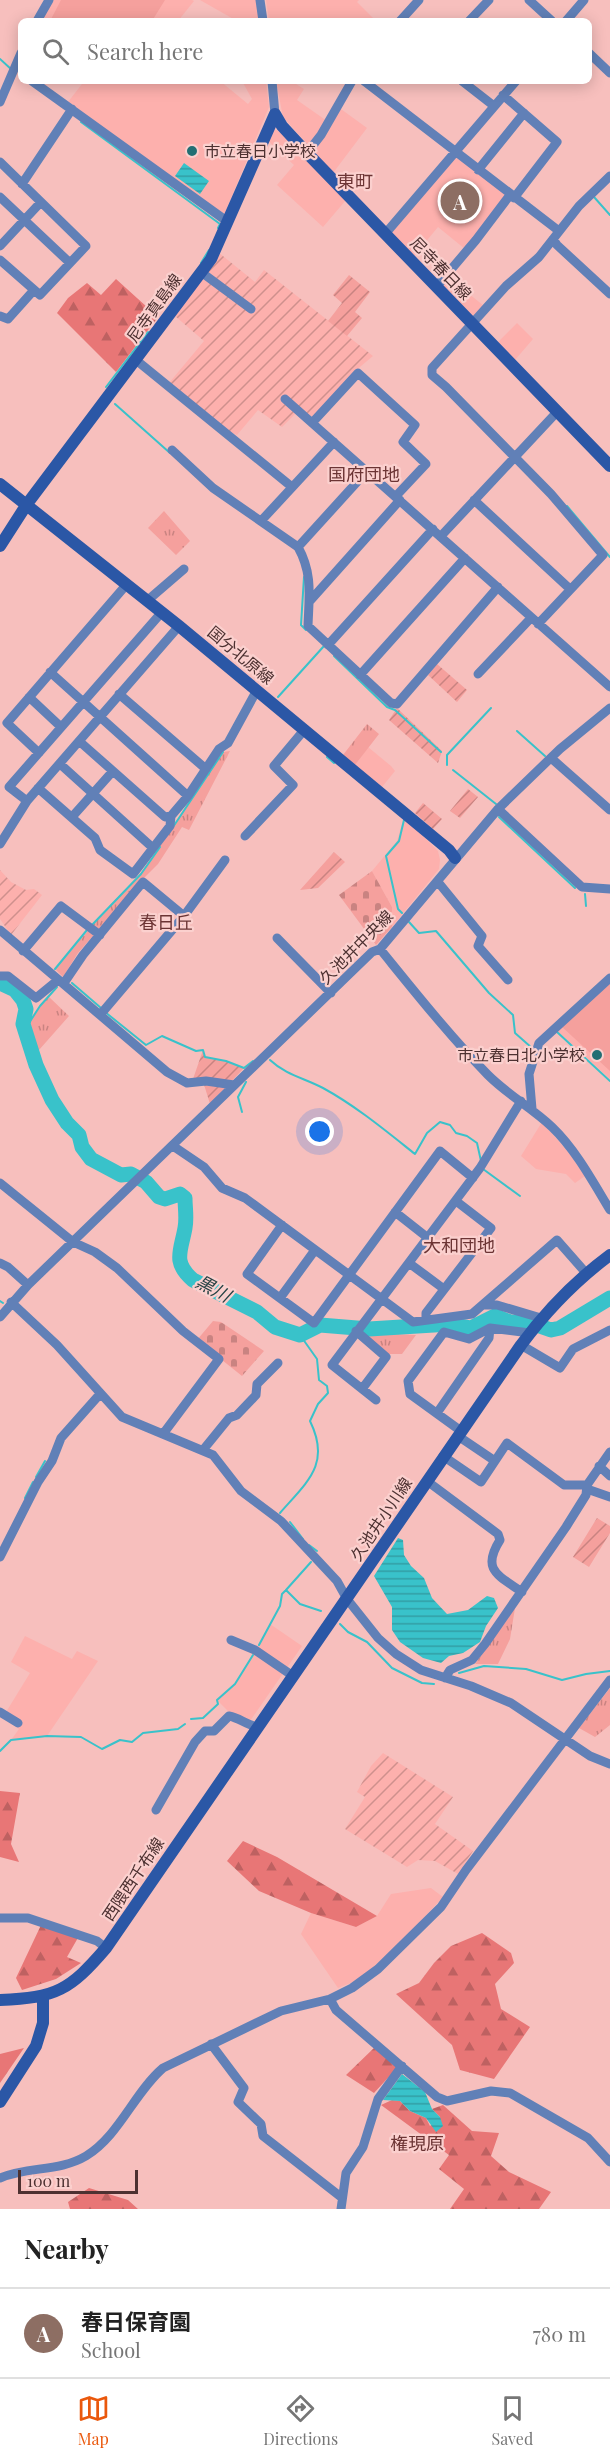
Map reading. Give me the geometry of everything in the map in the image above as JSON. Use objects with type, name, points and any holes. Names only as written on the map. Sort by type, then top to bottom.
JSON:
[{"type":"street","points":[[39,18],[49,0]]},
{"type":"street","points":[[260,0],[263,18]]},
{"type":"street","points":[[403,18],[419,0]]},
{"type":"street","points":[[473,18],[489,0]]},
{"type":"street","points":[[529,0],[549,18]]},
{"type":"street","points":[[569,18],[584,0]]},
{"type":"street","points":[[592,56],[610,73]]},
{"type":"street","points":[[0,102],[16,72]]},
{"type":"street","points":[[36,84],[70,112],[228,222]]},
{"type":"street","points":[[272,84],[275,114]]},
{"type":"street","points":[[307,153],[321,135],[337,103],[350,84]]},
{"type":"street","points":[[368,84],[512,196],[610,294]]},
{"type":"street","points":[[466,84],[494,106]]},
{"type":"street","points":[[385,234],[513,84]]},
{"type":"street","points":[[437,286],[557,142],[503,95]]},
{"type":"street","points":[[22,184],[70,112]]},
{"type":"street","points":[[478,170],[524,113]]},
{"type":"street","name":"尼寺春日線","points":[[275,114],[282,126],[307,153],[610,466]]},
{"type":"street","name":"尼寺真島線","points":[[0,546],[27,504],[211,259],[275,114]]},
{"type":"street","points":[[0,162],[86,246],[40,295],[0,260]]},
{"type":"street","points":[[478,674],[606,558],[516,454],[432,375],[432,368],[473,325],[494,298],[539,257],[579,206],[610,176]]},
{"type":"street","points":[[0,197],[70,263]]},
{"type":"street","points":[[0,246],[41,202]]},
{"type":"street","points":[[201,272],[251,309]]},
{"type":"street","points":[[0,316],[8,318],[34,290]]},
{"type":"street","points":[[136,360],[292,487]]},
{"type":"street","points":[[309,602],[426,464],[403,442],[416,425],[358,373],[312,423]]},
{"type":"street","points":[[285,399],[610,687]]},
{"type":"street","points":[[441,536],[557,412]]},
{"type":"street","points":[[261,521],[334,442]]},
{"type":"street","points":[[172,450],[213,488],[298,547],[306,561],[310,578],[308,626],[391,703],[397,704],[498,587]]},
{"type":"street","points":[[298,547],[367,471]]},
{"type":"street","name":"国分北原線","points":[[0,484],[148,600],[305,729],[441,843],[455,858]]},
{"type":"street","points":[[474,500],[570,589]]},
{"type":"street","points":[[328,645],[433,529]]},
{"type":"street","points":[[360,675],[465,558]]},
{"type":"street","points":[[148,600],[184,569]]},
{"type":"street","points":[[39,753],[7,723],[127,584]]},
{"type":"street","points":[[27,801],[9,787],[162,612]]},
{"type":"street","points":[[0,844],[27,801],[179,626]]},
{"type":"street","points":[[50,672],[188,796]]},
{"type":"street","points":[[39,788],[95,838],[100,850],[134,874],[170,826],[171,816],[188,796],[219,749],[228,743],[257,690]]},
{"type":"street","points":[[119,694],[206,769]]},
{"type":"street","points":[[29,698],[61,727]]},
{"type":"street","name":"久池井中央線","points":[[0,1317],[28,1285],[234,1085],[372,952],[380,949],[498,809],[551,758],[610,708]]},
{"type":"street","points":[[245,836],[293,785],[274,766],[305,729]]},
{"type":"street","points":[[79,741],[165,817],[171,816]]},
{"type":"street","points":[[551,758],[610,810]]},
{"type":"street","points":[[60,764],[153,848]]},
{"type":"street","points":[[72,818],[113,771]]},
{"type":"street","points":[[498,809],[582,887],[610,889]]},
{"type":"street","points":[[100,1015],[184,916],[225,860]]},
{"type":"street","points":[[0,976],[8,976],[36,998],[61,981],[144,882],[184,916]]},
{"type":"street","points":[[438,882],[482,936],[478,946],[508,980]]},
{"type":"street","points":[[23,951],[61,906],[100,935]]},
{"type":"street","points":[[0,930],[168,1072],[187,1083],[206,1081],[234,1085]]},
{"type":"street","points":[[277,938],[331,993]]},
{"type":"street","points":[[380,949],[490,1077],[555,1130],[578,1159],[610,1210]]},
{"type":"street","points":[[532,1109],[529,1074],[539,1043],[610,978]]},
{"type":"street","points":[[376,1400],[332,1365],[456,1201],[521,1101]]},
{"type":"street","points":[[173,1146],[204,1167],[222,1188],[245,1198],[413,1322],[472,1314],[557,1240],[586,1273]]},
{"type":"street","points":[[282,1225],[247,1274],[314,1323],[440,1151],[472,1178]]},
{"type":"street","points":[[0,1183],[73,1242],[95,1252],[117,1268],[183,1331],[219,1359],[163,1434]]},
{"type":"street","points":[[426,1320],[426,1313],[491,1228],[456,1201]]},
{"type":"street","points":[[395,1212],[428,1238]]},
{"type":"street","points":[[280,1298],[315,1250]]},
{"type":"street","name":"久池井小川線","points":[[258,1727],[535,1325],[586,1273],[610,1255]]},
{"type":"street","points":[[0,1263],[28,1285]]},
{"type":"street","points":[[409,1263],[444,1289]]},
{"type":"street","points":[[11,1302],[57,1345],[123,1417],[213,1455],[241,1491],[281,1521],[336,1581],[347,1599],[378,1638],[396,1654],[421,1670],[511,1703],[590,1756],[610,1764]]},
{"type":"street","points":[[483,1305],[496,1305],[535,1325]]},
{"type":"street","points":[[495,1461],[410,1394],[408,1381],[444,1332],[469,1340],[490,1329],[535,1325]]},
{"type":"street","points":[[436,1413],[489,1338],[490,1329]]},
{"type":"street","points":[[521,1345],[560,1368],[573,1349],[610,1330]]},
{"type":"street","points":[[356,1334],[386,1357],[362,1389]]},
{"type":"street","points":[[203,1450],[229,1418],[237,1415],[256,1395],[256,1384],[278,1363]]},
{"type":"street","points":[[2,1552],[38,1482],[52,1461],[61,1438],[100,1394]]},
{"type":"street","points":[[443,1456],[481,1482],[507,1443],[564,1485],[587,1487],[610,1497]]},
{"type":"street","points":[[445,1678],[450,1670],[472,1660],[522,1592],[586,1495],[587,1487],[610,1452]]},
{"type":"street","points":[[599,1466],[610,1476]]},
{"type":"street","points":[[427,1481],[498,1534],[500,1540],[491,1555],[492,1567],[522,1592]]},
{"type":"street","points":[[231,1640],[255,1650],[293,1676]]},
{"type":"street","points":[[0,2178],[58,2167],[86,2156],[103,2141],[150,2080],[163,2068],[281,2011],[330,1999],[352,1988],[378,1969],[441,1907],[466,1870],[610,1680]]},
{"type":"street","points":[[0,1712],[18,1723]]},
{"type":"street","points":[[156,1810],[195,1742],[205,1731],[214,1731],[229,1716],[238,1718],[248,1726],[258,1727]]},
{"type":"street","name":"西隈西千布線","points":[[0,2000],[43,1997],[64,1988],[84,1973],[106,1948],[258,1727]]},
{"type":"street","points":[[0,1918],[28,1918],[97,1941],[106,1948]]},
{"type":"street","points":[[0,2102],[36,2046],[43,2023],[43,1997]]},
{"type":"street","points":[[330,1999],[336,2010],[436,2097],[447,2101],[491,2091],[510,2093],[588,2138],[610,2162]]},
{"type":"street","points":[[211,2044],[244,2088],[238,2102],[261,2124],[264,2136],[341,2197]]},
{"type":"street","points":[[341,2209],[346,2173],[363,2148],[378,2099],[402,2067]]},
{"type":"shaded area","points":[[52,0],[194,1],[180,18],[43,18]]},
{"type":"shaded area","points":[[200,0],[256,0],[259,18],[232,18]]},
{"type":"shaded area","points":[[266,0],[359,0],[357,2],[373,18],[269,18]]},
{"type":"shaded area","name":"市立春日小学校","points":[[82,84],[224,84],[248,104],[252,99],[244,84],[266,84],[269,107],[224,215],[68,102]]},
{"type":"shaded area","points":[[277,84],[296,84],[304,89],[297,100],[327,121],[334,104],[367,128],[333,173],[283,117]]},
{"type":"shaded area","points":[[276,130],[346,200],[323,227],[277,185],[294,165],[267,140],[272,131]]},
{"type":"shaded area","points":[[456,157],[508,196],[465,249],[438,227],[414,256],[390,231]]},
{"type":"shaded area","points":[[218,252],[255,282],[264,270],[373,356],[354,372],[309,422],[297,412],[282,427],[258,410],[237,435],[227,431],[169,383],[204,341],[175,316]]},
{"type":"shaded area","points":[[448,277],[484,306],[475,319],[441,284]]},
{"type":"shaded area","points":[[517,323],[533,339],[515,360],[498,342]]},
{"type":"shaded area","points":[[368,747],[395,771],[382,787],[355,765]]},
{"type":"shaded area","points":[[404,817],[438,851],[440,860],[439,869],[392,927],[392,907],[372,871],[397,841]]},
{"type":"shaded area","points":[[0,870],[11,882],[26,890],[34,889],[42,895],[11,935],[0,919]]},
{"type":"shaded area","name":"市立春日北小学校","points":[[610,982],[610,1079],[556,1030]]},
{"type":"shaded area","points":[[542,1122],[569,1153],[585,1176],[575,1183],[566,1174],[536,1169],[521,1156]]},
{"type":"shaded area","points":[[270,1624],[302,1646],[250,1721],[232,1715],[217,1700],[235,1684]]},
{"type":"shaded area","points":[[25,1636],[72,1659],[77,1651],[98,1661],[47,1736],[11,1740],[19,1729],[3,1717],[30,1673],[11,1662]]},
{"type":"shaded area","points":[[383,1753],[453,1797],[435,1824],[473,1851],[458,1874],[435,1861],[418,1860],[407,1867],[345,1829],[365,1797],[357,1792],[371,1766]]},
{"type":"shaded area","points":[[431,1888],[443,1897],[406,1937],[370,1970],[353,1982],[338,1988],[301,1934],[311,1913],[356,1927],[377,1916],[391,1894]]},
{"type":"green space","points":[[61,0],[165,0],[154,18],[52,18]]},
{"type":"green space","points":[[349,275],[370,292],[355,312],[362,318],[347,336],[328,321],[342,303],[333,295]]},
{"type":"green space","points":[[116,279],[158,317],[116,372],[57,313],[68,298],[87,283],[101,295]]},
{"type":"green space","points":[[164,511],[190,541],[176,555],[148,528]]},
{"type":"green space","points":[[437,664],[467,690],[457,702],[428,675]]},
{"type":"green space","points":[[397,708],[442,751],[438,763],[389,720]]},
{"type":"green space","points":[[367,724],[379,734],[355,765],[343,755]]},
{"type":"green space","points":[[230,751],[189,830],[182,827],[158,864],[78,953],[63,977],[55,969],[112,903],[141,874],[223,752]]},
{"type":"green space","points":[[468,789],[478,797],[460,818],[450,811]]},
{"type":"green space","points":[[423,803],[442,819],[433,829],[415,813]]},
{"type":"green space","points":[[334,852],[345,862],[318,888],[300,890]]},
{"type":"green space","points":[[372,871],[392,907],[392,927],[376,945],[339,895]]},
{"type":"green space","name":"市立春日北小学校","points":[[610,982],[610,1071],[561,1026]]},
{"type":"green space","points":[[48,996],[69,1016],[39,1050],[33,1043],[29,1023]]},
{"type":"green space","points":[[203,1050],[205,1057],[226,1061],[244,1068],[210,1104],[202,1078],[193,1079]]},
{"type":"green space","points":[[213,1321],[221,1322],[264,1351],[242,1376],[197,1340]]},
{"type":"green space","points":[[372,1333],[416,1335],[402,1354],[388,1354],[366,1336]]},
{"type":"green space","points":[[597,1518],[610,1526],[610,1533],[589,1567],[573,1557]]},
{"type":"green space","points":[[515,1608],[510,1639],[498,1664],[475,1664]]},
{"type":"green space","points":[[610,1688],[610,1725],[595,1737],[579,1728]]},
{"type":"green space","points":[[0,1791],[20,1793],[11,1844],[19,1862],[0,1857]]},
{"type":"green space","points":[[243,1841],[277,1857],[377,1916],[356,1927],[311,1913],[259,1891],[227,1861]]},
{"type":"green space","points":[[42,1923],[79,1936],[67,1957],[81,1963],[56,1979],[22,1990],[16,1978]]},
{"type":"green space","points":[[482,1933],[511,1953],[514,1963],[495,1984],[501,2009],[530,2027],[494,2079],[460,2070],[452,2045],[396,1994],[419,1983],[451,1946]]},
{"type":"green space","points":[[375,2047],[397,2068],[374,2093],[346,2075]]},
{"type":"green space","points":[[24,2048],[0,2083],[0,2054]]},
{"type":"green space","points":[[392,2100],[400,2101],[410,2111],[426,2118],[430,2126],[440,2117],[432,2109],[443,2105],[472,2131],[499,2133],[491,2156],[509,2172],[551,2192],[539,2209],[450,2209],[464,2189],[439,2169],[449,2155],[381,2105]]},
{"type":"green space","points":[[89,2188],[128,2200],[138,2209],[70,2209],[68,2202]]},
{"type":"water","points":[[184,163],[209,181],[200,194],[175,176]]},
{"type":"water","points":[[398,1538],[403,1540],[404,1555],[411,1566],[424,1578],[432,1598],[447,1614],[468,1610],[487,1596],[494,1598],[498,1608],[486,1626],[480,1642],[463,1653],[449,1656],[441,1663],[423,1658],[400,1642],[392,1630],[392,1607],[374,1576]]},
{"type":"water","points":[[402,2074],[425,2092],[432,2109],[440,2117],[443,2126],[436,2132],[426,2118],[410,2111],[400,2101],[383,2100]]},
{"type":"waterway","points":[[0,59],[12,70]]},
{"type":"waterway","points":[[81,122],[220,224],[218,228]]},
{"type":"waterway","points":[[594,197],[610,215]]},
{"type":"waterway","points":[[201,263],[209,250]]},
{"type":"waterway","points":[[106,387],[148,332]]},
{"type":"waterway","points":[[115,404],[170,453]]},
{"type":"waterway","points":[[567,506],[610,557]]},
{"type":"waterway","points":[[304,577],[301,625],[306,630]]},
{"type":"waterway","points":[[278,697],[324,646]]},
{"type":"waterway","points":[[334,656],[387,707],[395,710],[441,752]]},
{"type":"waterway","points":[[447,765],[447,755],[491,708]]},
{"type":"waterway","points":[[517,731],[545,756]]},
{"type":"waterway","points":[[173,827],[223,752]]},
{"type":"waterway","points":[[327,757],[334,763]]},
{"type":"waterway","points":[[453,770],[496,804]]},
{"type":"waterway","points":[[499,817],[575,888]]},
{"type":"waterway","points":[[402,913],[398,909],[386,856],[399,841],[404,820]]},
{"type":"waterway","points":[[91,926],[141,874],[160,847]]},
{"type":"waterway","points":[[585,894],[586,906]]},
{"type":"waterway","points":[[409,922],[419,933],[436,931],[489,993],[513,1015],[515,1033],[532,1048]]},
{"type":"waterway","points":[[55,969],[87,930]]},
{"type":"waterway","name":"黒川","points":[[0,983],[15,990],[23,1000],[26,1009],[23,1024],[36,1065],[52,1100],[67,1123],[79,1135],[82,1147],[91,1159],[121,1175],[131,1174],[146,1182],[159,1197],[165,1199],[180,1194],[185,1198],[186,1224],[180,1250],[180,1262],[186,1274],[193,1280],[257,1312],[275,1327],[300,1335],[320,1325],[369,1329],[450,1324],[471,1328],[495,1316],[510,1322],[528,1322],[551,1330],[560,1328],[610,1298]]},
{"type":"waterway","points":[[72,983],[101,1008]]},
{"type":"waterway","points":[[23,1024],[29,1023],[57,987]]},
{"type":"waterway","points":[[105,1012],[146,1045],[162,1036],[196,1051],[203,1050],[205,1057],[226,1061],[244,1068],[253,1061]]},
{"type":"waterway","points":[[557,1032],[610,1081]]},
{"type":"waterway","points":[[270,1060],[282,1069],[323,1088],[347,1103],[415,1154],[427,1133],[440,1122],[450,1125],[456,1133],[467,1136],[477,1143],[481,1161]]},
{"type":"waterway","points":[[242,1112],[238,1097],[246,1082]]},
{"type":"waterway","points":[[483,1169],[520,1196]]},
{"type":"waterway","points":[[280,1513],[313,1471],[318,1449],[310,1421],[318,1404],[328,1393],[327,1386],[319,1380],[317,1359],[300,1335]]},
{"type":"waterway","points":[[36,1477],[45,1461]]},
{"type":"waterway","points":[[25,1498],[33,1482]]},
{"type":"waterway","points":[[290,1522],[303,1539]]},
{"type":"waterway","points":[[309,1545],[317,1551]]},
{"type":"waterway","points":[[311,1562],[286,1590],[300,1604],[321,1611]]},
{"type":"waterway","points":[[259,1645],[280,1606],[282,1594],[286,1590]]},
{"type":"waterway","points":[[340,1624],[348,1632],[367,1642],[392,1668],[422,1683],[434,1684]]},
{"type":"waterway","points":[[191,1719],[203,1718],[218,1704],[217,1700],[235,1684],[253,1655]]},
{"type":"waterway","points":[[459,1673],[484,1666],[526,1669],[562,1680],[610,1671]]},
{"type":"waterway","points":[[0,1751],[11,1740],[47,1736],[81,1737],[102,1749],[120,1740],[132,1742],[143,1733],[178,1729],[185,1724]]},
{"type":"place","name":"市立春日小学校","points":[[192,151]]},
{"type":"place","name":"春日保育園","points":[[460,201]]},
{"type":"place","name":"市立春日北小学校","points":[[597,1055]]},
{"type":"district","name":"東町","points":[[355,182]]},
{"type":"district","name":"国府団地","points":[[364,475]]},
{"type":"district","name":"春日丘","points":[[166,923]]},
{"type":"district","name":"大和団地","points":[[459,1246]]},
{"type":"district","name":"権現原","points":[[417,2144]]}]
